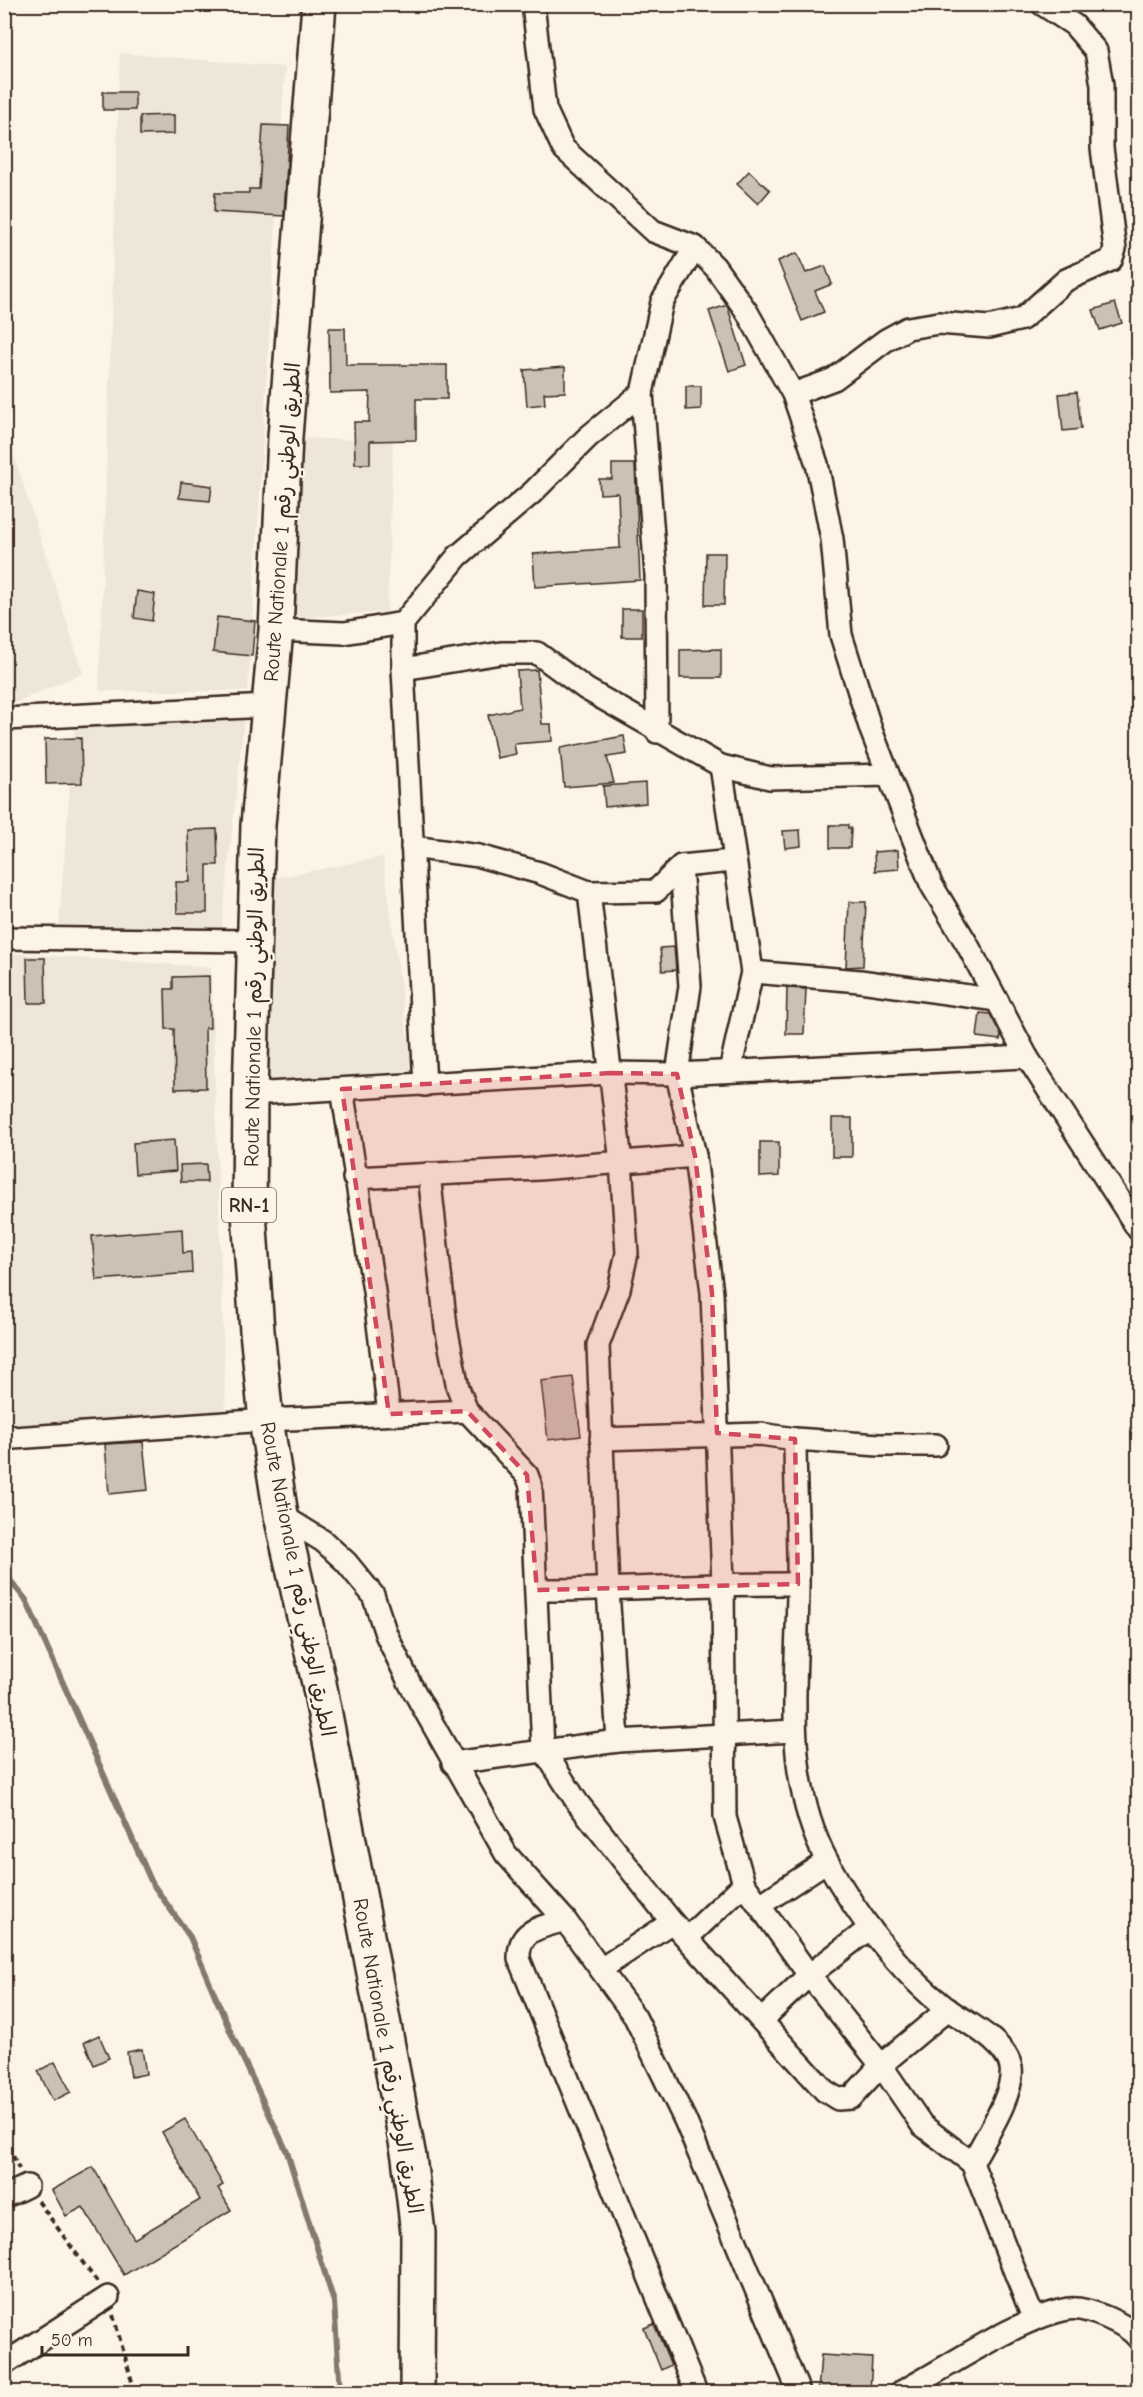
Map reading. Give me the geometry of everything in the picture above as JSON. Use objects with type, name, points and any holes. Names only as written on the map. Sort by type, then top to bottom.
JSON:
[{"type":"highway","name":"Route Nationale الطريق الوطني رقم 1","points":[[319,4],[285,437],[276,630],[258,825],[253,941],[249,1214],[267,1420],[281,1515],[319,1683],[409,2157],[418,2233],[417,2392]]},
{"type":"street","points":[[533,4],[545,109],[563,148],[653,231],[695,247],[715,267],[747,312],[793,394],[817,464],[830,528],[841,635],[888,775],[932,884],[1027,1058],[1138,1229]]},
{"type":"street","points":[[793,394],[834,379],[886,340],[908,328],[939,323],[989,327],[1022,319],[1066,280],[1111,260],[1114,249],[1102,148],[1102,85],[1096,51],[1074,25],[1042,4]]},
{"type":"street","points":[[657,732],[656,575],[642,393],[662,302],[695,247]]},
{"type":"street","points":[[425,1085],[403,669],[403,623],[458,556],[532,492],[588,436],[642,393]]},
{"type":"street","points":[[276,630],[345,633],[403,623]]},
{"type":"street","points":[[403,669],[501,653],[537,653],[586,689],[657,732],[721,766],[770,778],[888,775]]},
{"type":"street","points":[[4,719],[270,706]]},
{"type":"street","points":[[721,766],[733,861],[752,972],[730,1071]]},
{"type":"street","points":[[412,847],[479,856],[540,873],[589,892],[656,891],[681,866],[733,861]]},
{"type":"street","points":[[681,866],[690,986],[677,1074],[695,1156],[712,1293],[723,1583],[726,1817],[744,1884],[809,1975],[881,2065],[922,2125],[972,2163],[1034,2320]]},
{"type":"street","points":[[589,892],[621,1162],[627,1253],[619,1289],[598,1345],[608,1590],[618,1741]]},
{"type":"street","points":[[4,938],[253,941]]},
{"type":"street","points":[[752,972],[860,981],[997,1000]]},
{"type":"street","points":[[250,1094],[611,1072],[677,1074],[1027,1058]]},
{"type":"street","points":[[342,1089],[354,1178],[374,1291],[389,1414]]},
{"type":"street","points":[[354,1178],[695,1156]]},
{"type":"street","points":[[429,1173],[446,1327],[458,1388],[467,1411],[527,1475],[531,1486],[543,1749],[578,1802],[672,1922],[825,2091],[838,2099],[851,2098],[881,2065],[948,2009]]},
{"type":"street","points":[[4,1433],[14,1438],[267,1420],[467,1411]]},
{"type":"street","points":[[601,1438],[717,1433],[936,1445]]},
{"type":"street","points":[[795,1439],[798,1584],[793,1731],[802,1796],[827,1861],[870,1928],[909,1977],[948,2009],[982,2032],[1004,2052],[1011,2066],[1012,2084],[972,2163]]},
{"type":"street","points":[[281,1515],[331,1548],[346,1562],[373,1595],[386,1634],[410,1683],[506,1854],[565,1920],[635,2018],[685,2120],[799,2392]]},
{"type":"street","points":[[537,1590],[608,1590],[723,1583],[798,1584]]},
{"type":"street","points":[[453,1763],[543,1749],[618,1741],[724,1733],[793,1731]]},
{"type":"street","points":[[760,1905],[827,1861]]},
{"type":"street","points":[[687,1938],[744,1884]]},
{"type":"street","points":[[565,1920],[527,1933],[518,1945],[519,1959],[696,2392]]},
{"type":"street","points":[[601,1969],[672,1922]]},
{"type":"street","points":[[762,2020],[809,1975],[870,1928]]},
{"type":"street","points":[[4,2197],[27,2186]]},
{"type":"street","points":[[4,2364],[108,2297]]},
{"type":"street","points":[[901,2392],[1034,2320],[1071,2309],[1105,2317],[1132,2331],[1138,2338]]},
{"type":"path","points":[[4,2136],[27,2186],[108,2297],[135,2392]]},
{"type":"highlighted area","points":[[611,1073],[677,1074],[695,1156],[712,1293],[717,1433],[795,1439],[798,1584],[537,1590],[527,1475],[467,1411],[389,1414],[342,1089]]},
{"type":"shaded area","points":[[120,53],[285,67],[248,691],[99,691]]},
{"type":"shaded area","points":[[5,427],[83,673],[4,707]]},
{"type":"shaded area","points":[[295,438],[393,441],[387,612],[290,618]]},
{"type":"shaded area","points":[[232,709],[244,719],[219,953],[57,952],[74,730],[128,718]]},
{"type":"shaded area","points":[[383,857],[412,1070],[263,1082],[270,879]]},
{"type":"shaded area","points":[[4,953],[211,967],[226,1421],[5,1427]]},
{"type":"building","points":[[103,92],[135,92],[135,110],[103,110]]},
{"type":"building","points":[[174,115],[174,134],[140,135],[140,116]]},
{"type":"building","points":[[263,125],[289,126],[284,216],[214,212],[215,193],[249,193],[249,189],[259,189]]},
{"type":"building","points":[[749,171],[770,190],[758,204],[737,184]]},
{"type":"building","points":[[797,253],[806,273],[825,266],[832,284],[815,291],[824,312],[802,321],[778,261]]},
{"type":"building","points":[[1115,303],[1122,323],[1100,330],[1093,310]]},
{"type":"building","points":[[727,305],[746,365],[729,371],[709,311]]},
{"type":"building","points":[[329,328],[345,328],[346,365],[447,365],[447,399],[416,399],[416,440],[370,441],[370,464],[355,464],[354,422],[369,422],[370,392],[330,393]]},
{"type":"building","points":[[565,367],[565,392],[544,393],[545,404],[527,406],[524,370]]},
{"type":"building","points":[[686,386],[701,386],[701,409],[686,410]]},
{"type":"building","points":[[1077,392],[1081,429],[1063,431],[1059,394]]},
{"type":"building","points":[[612,464],[635,464],[640,580],[535,587],[533,554],[620,548],[618,493],[600,494],[599,479],[612,479]]},
{"type":"building","points":[[181,482],[212,486],[210,501],[179,498]]},
{"type":"building","points":[[706,553],[725,553],[724,605],[705,605]]},
{"type":"building","points":[[137,591],[155,594],[152,621],[134,618]]},
{"type":"building","points":[[622,609],[642,609],[642,637],[622,637]]},
{"type":"building","points":[[217,617],[255,621],[252,656],[213,652]]},
{"type":"building","points":[[721,649],[721,678],[680,678],[680,650]]},
{"type":"building","points":[[537,670],[542,724],[551,724],[552,741],[514,744],[516,754],[497,758],[488,715],[520,708],[517,671]]},
{"type":"building","points":[[624,736],[627,754],[607,757],[614,783],[564,787],[560,748]]},
{"type":"building","points":[[81,738],[82,783],[46,784],[45,739]]},
{"type":"building","points":[[645,783],[646,803],[605,807],[603,786]]},
{"type":"building","points":[[830,825],[848,825],[848,828],[851,828],[850,848],[830,848]]},
{"type":"building","points":[[217,829],[218,865],[207,865],[207,913],[177,913],[176,882],[190,882],[188,830]]},
{"type":"building","points":[[800,830],[801,846],[785,848],[783,831]]},
{"type":"building","points":[[898,850],[899,869],[875,871],[874,852]]},
{"type":"building","points":[[849,902],[866,902],[863,966],[846,967]]},
{"type":"building","points":[[674,947],[676,970],[662,971],[660,948]]},
{"type":"building","points":[[27,958],[45,958],[46,1003],[28,1003]]},
{"type":"building","points":[[209,976],[210,1028],[205,1028],[206,1088],[175,1089],[174,1029],[166,1029],[165,989],[173,989],[173,977]]},
{"type":"building","points":[[787,988],[806,989],[804,1034],[786,1034]]},
{"type":"building","points":[[980,1013],[990,1014],[1001,1035],[1000,1040],[977,1037]]},
{"type":"building","points":[[832,1118],[852,1118],[852,1157],[832,1157]]},
{"type":"building","points":[[174,1140],[176,1171],[135,1174],[133,1143]]},
{"type":"building","points":[[760,1142],[779,1142],[779,1176],[760,1177]]},
{"type":"building","points":[[206,1164],[207,1182],[181,1182],[180,1165]]},
{"type":"building","points":[[182,1229],[183,1253],[191,1252],[192,1273],[96,1280],[92,1236]]},
{"type":"building","points":[[573,1377],[581,1436],[548,1440],[541,1381]]},
{"type":"building","points":[[143,1442],[148,1490],[109,1494],[105,1444]]},
{"type":"building","points":[[99,2035],[109,2058],[94,2065],[84,2042]]},
{"type":"building","points":[[142,2049],[146,2074],[131,2077],[127,2052]]},
{"type":"building","points":[[55,2062],[71,2092],[53,2101],[38,2071]]},
{"type":"building","points":[[185,2119],[223,2185],[218,2188],[231,2210],[124,2275],[83,2207],[66,2216],[52,2190],[93,2167],[134,2239],[200,2200],[162,2132]]},
{"type":"building","points":[[654,2324],[671,2365],[661,2370],[644,2328]]},
{"type":"building","points":[[821,2355],[872,2358],[870,2392],[818,2392]]},
{"type":"waterway","points":[[4,1573],[26,1600],[152,1883],[190,1937],[231,2033],[287,2152],[334,2302],[340,2392]]}]
